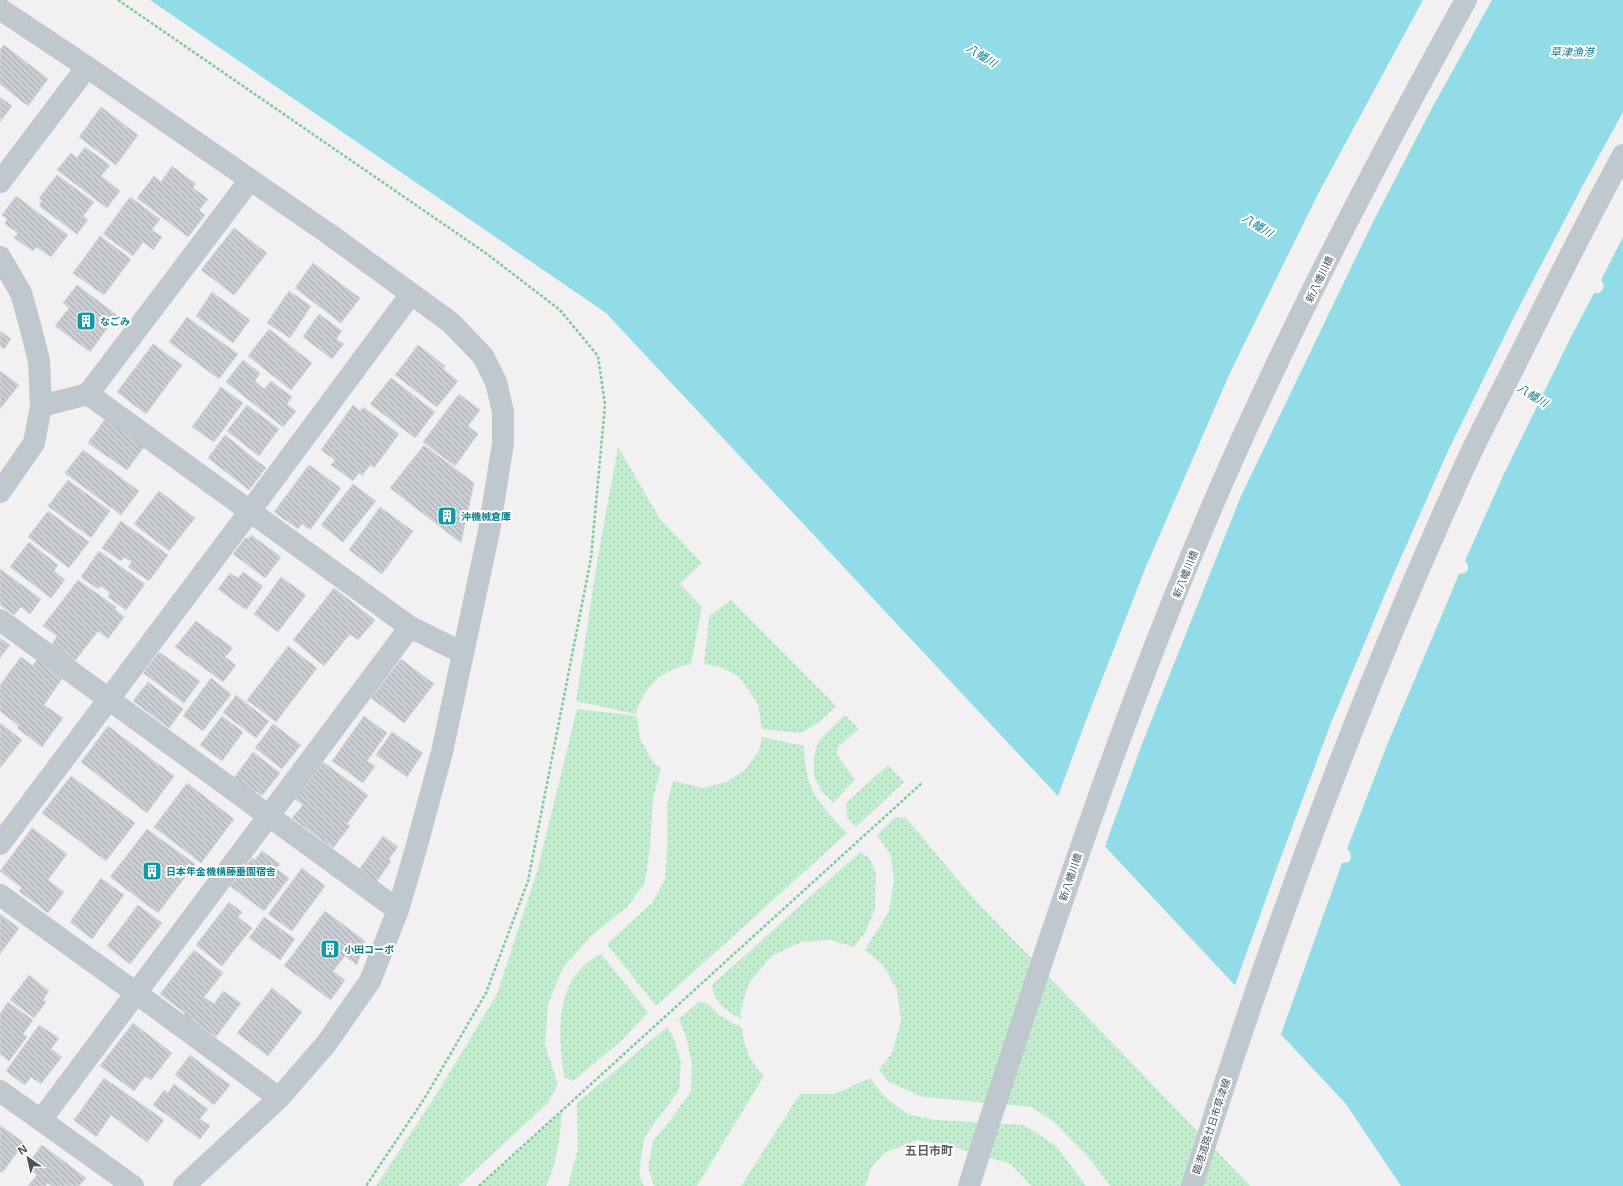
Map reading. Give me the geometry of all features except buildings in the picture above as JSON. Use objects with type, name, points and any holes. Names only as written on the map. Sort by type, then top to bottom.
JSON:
[{"type":"street","name":"新八幡川橋","points":[[970,1182],[1071,876],[1121,736],[1221,487],[1264,391],[1349,218],[1412,97],[1466,0]]},
{"type":"street","points":[[0,9],[87,67],[329,234],[450,322],[483,356],[496,382],[503,412],[503,443],[489,530],[442,752],[418,844],[398,910],[370,981],[326,1044],[279,1098],[184,1186]]},
{"type":"street","points":[[0,182],[87,67]]},
{"type":"street","name":"臨港道路廿日市草津線","points":[[1192,1186],[1251,1004],[1301,864],[1352,731],[1408,595],[1468,459],[1623,155]]},
{"type":"street","points":[[41,406],[88,394],[250,180]]},
{"type":"street","points":[[0,257],[21,294],[27,315],[38,361],[41,406],[34,443],[0,492]]},
{"type":"street","points":[[0,844],[411,294]]},
{"type":"street","points":[[88,394],[410,627],[463,653]]},
{"type":"street","points":[[0,620],[398,910]]},
{"type":"street","points":[[41,1120],[410,627]]},
{"type":"street","points":[[0,896],[279,1098]]},
{"type":"street","points":[[0,1091],[133,1186]]},
{"type":"path","points":[[478,1186],[923,782]]},
{"type":"green space","points":[[618,447],[660,519],[702,563],[680,584],[702,607],[691,664],[672,670],[656,680],[644,695],[636,714],[576,701],[597,562]]},
{"type":"green space","points":[[731,600],[836,706],[818,723],[801,733],[762,729],[758,704],[739,677],[721,667],[704,664],[709,616]]},
{"type":"green space","points":[[577,709],[637,716],[640,739],[654,763],[661,768],[653,799],[650,847],[645,883],[627,907],[591,936],[563,968],[548,1004],[545,1045],[558,1084],[548,1103],[458,1186],[376,1186],[436,1095],[497,994],[537,872]]},
{"type":"green space","points":[[845,715],[859,729],[838,747],[837,755],[855,780],[833,803],[821,790],[814,776],[814,755],[819,740]]},
{"type":"green space","points":[[762,737],[804,746],[807,774],[810,785],[821,804],[847,833],[656,1006],[607,944],[652,903],[665,879],[667,805],[673,781],[703,788],[726,782],[745,770],[759,750]]},
{"type":"green space","points":[[888,765],[904,782],[856,827],[847,818],[846,803]]},
{"type":"green space","points":[[895,817],[906,818],[976,901],[1250,1186],[1110,1186],[1089,1158],[1054,1122],[1032,1107],[923,1097],[889,1082],[879,1070],[892,1053],[901,1021],[897,989],[882,964],[865,950],[889,911],[894,881],[891,855],[877,835]]},
{"type":"green space","points":[[860,852],[869,858],[876,872],[875,908],[866,931],[854,947],[831,940],[801,942],[772,956],[749,983],[741,1009],[741,1019],[722,1006],[718,1002],[713,992],[712,985]]},
{"type":"green space","points":[[601,954],[648,1012],[620,1042],[573,1081],[564,1077],[560,1032],[563,1002],[568,988],[575,976],[585,964]]},
{"type":"green space","points":[[700,1001],[708,1004],[720,1016],[742,1028],[748,1054],[755,1066],[764,1076],[697,1186],[654,1186],[648,1167],[653,1141],[672,1118],[691,1091],[692,1063],[686,1037],[679,1019]]},
{"type":"green space","points":[[667,1027],[674,1038],[681,1063],[679,1090],[644,1138],[639,1174],[644,1186],[568,1186],[578,1149],[577,1103]]},
{"type":"green space","points":[[870,1078],[883,1095],[907,1114],[936,1120],[1024,1125],[1056,1146],[1086,1186],[1031,1186],[1011,1164],[942,1144],[917,1140],[884,1153],[871,1168],[865,1186],[741,1186],[800,1094],[835,1094]]},
{"type":"green space","points":[[562,1111],[557,1150],[553,1168],[546,1186],[481,1186]]},
{"type":"water","points":[[150,0],[1623,0],[1623,1186],[1401,1186],[1346,1104],[606,313]]},
{"type":"pier","points":[[1423,0],[1492,0],[1432,108],[1373,222],[1241,496],[1142,744],[1104,849],[1057,799],[1085,723],[1145,569],[1229,375],[1318,194]]},
{"type":"pier","points":[[1623,112],[1623,237],[1601,280],[1604,285],[1603,289],[1600,293],[1594,293],[1503,476],[1465,561],[1468,565],[1468,570],[1465,573],[1459,574],[1387,745],[1347,849],[1350,852],[1351,858],[1349,862],[1342,863],[1280,1037],[1234,988],[1281,857],[1331,723],[1388,587],[1448,451],[1516,313]]},
{"type":"place","name":"なごみ","points":[[86,321]]},
{"type":"place","name":"沖機械倉庫","points":[[447,516]]},
{"type":"place","name":"日本年金機構藤垂園宿舎","points":[[152,871]]},
{"type":"place","name":"小田コーポ","points":[[330,949]]},
{"type":"district","name":"五日市町","points":[[929,1150]]},
{"type":"water label","name":"草津漁港","points":[[1572,51]]},
{"type":"water label","name":"八幡川","points":[[982,55]]},
{"type":"water label","name":"八幡川","points":[[1258,225]]},
{"type":"water label","name":"八幡川","points":[[1533,395]]}]
